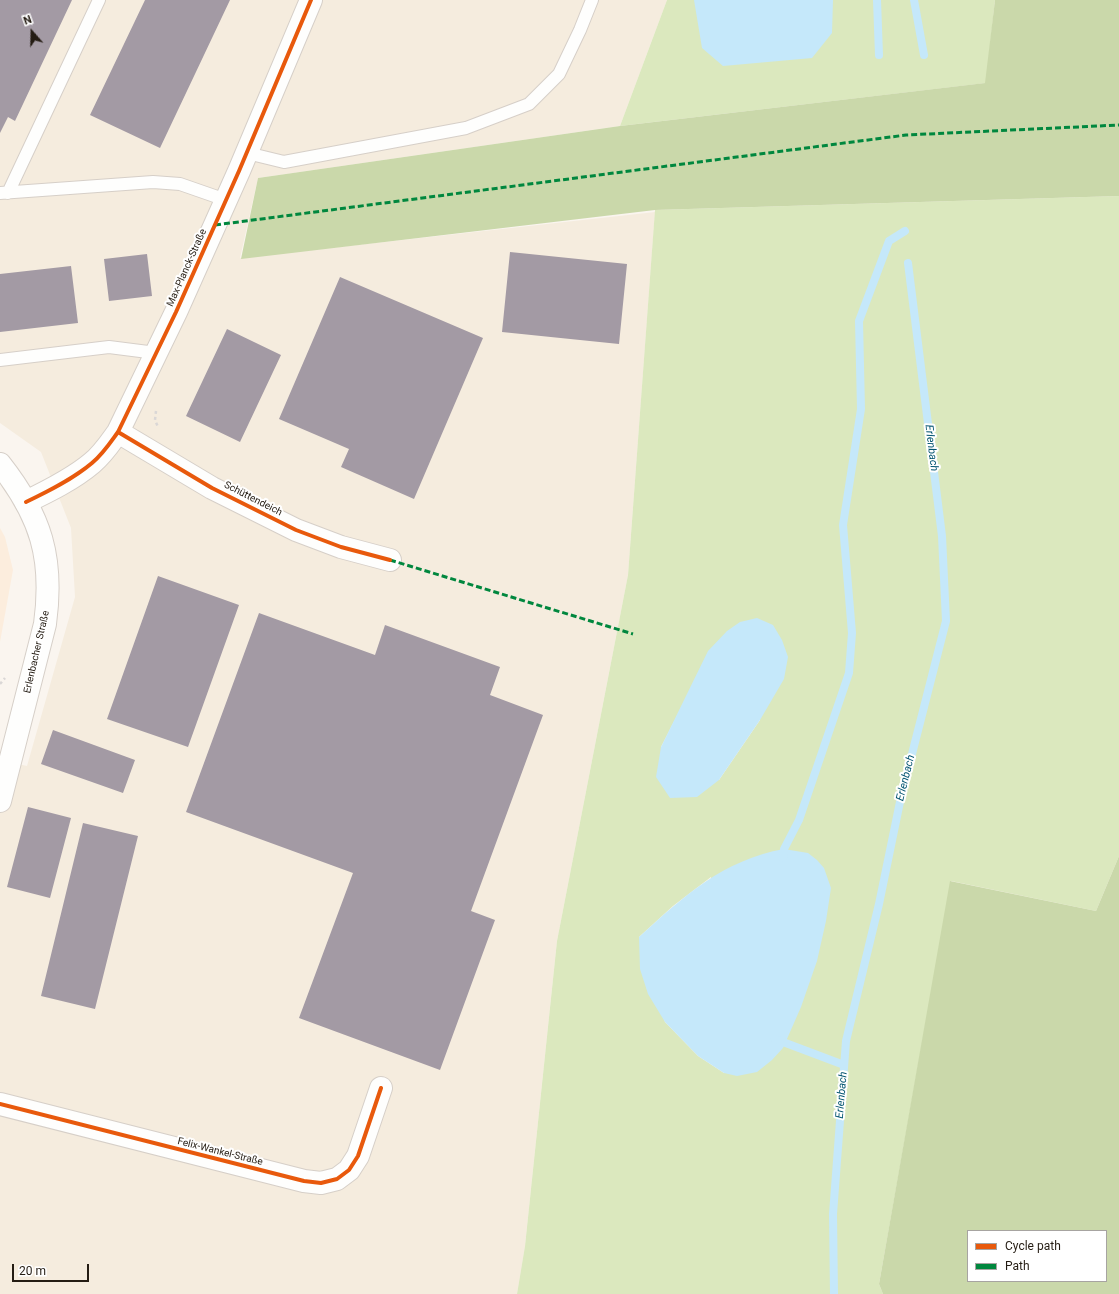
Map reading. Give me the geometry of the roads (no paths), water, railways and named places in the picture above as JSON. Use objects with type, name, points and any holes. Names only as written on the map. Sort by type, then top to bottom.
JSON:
[{"type":"street","name":"Max-Planck-Straße","points":[[26,502],[59,486],[92,463],[106,449],[118,432],[176,312],[247,153],[311,0]]},
{"type":"street","name":"Schüttendeich","points":[[118,432],[212,488],[296,530],[341,547],[390,560]]},
{"type":"street","name":"Erlenbacher Straße","points":[[0,464],[19,489],[35,518],[46,554],[49,578],[46,624],[0,801]]},
{"type":"street","name":"Felix-Wankel-Straße","points":[[0,1104],[304,1181],[321,1183],[337,1179],[349,1170],[358,1156],[381,1088]]},
{"type":"lane","points":[[4,193],[99,0]]},
{"type":"lane","points":[[247,153],[284,162],[466,128],[529,104],[559,74],[580,30],[592,0]]},
{"type":"lane","points":[[4,193],[153,182],[180,184],[226,200]]},
{"type":"lane","points":[[0,360],[108,347],[156,353]]},
{"type":"water","points":[[694,0],[833,0],[832,33],[812,58],[723,66],[702,48]]},
{"type":"water","points":[[757,618],[773,625],[782,640],[788,657],[784,679],[760,720],[719,780],[697,797],[670,798],[656,777],[661,747],[708,651],[727,631],[740,622]]},
{"type":"water","points":[[784,849],[808,853],[817,860],[824,868],[831,888],[826,921],[817,961],[801,1007],[783,1048],[772,1060],[757,1072],[737,1076],[724,1073],[698,1056],[665,1022],[648,994],[640,969],[639,937],[689,894],[723,871],[762,854]]},
{"type":"waterway","points":[[877,0],[879,55]]},
{"type":"waterway","name":"Erlenbach","points":[[914,0],[924,55]]},
{"type":"waterway","points":[[783,858],[784,849],[799,820],[849,673],[852,633],[843,525],[861,409],[859,321],[889,241],[905,231]]},
{"type":"waterway","name":"Erlenbach","points":[[834,1294],[833,1214],[846,1041],[879,904],[901,797],[946,621],[942,536],[908,263]]},
{"type":"waterway","points":[[775,1039],[844,1065]]}]
